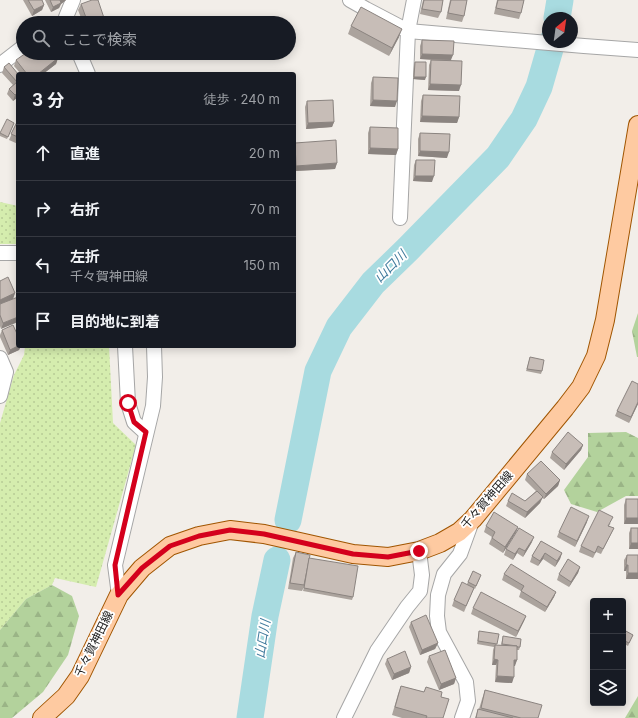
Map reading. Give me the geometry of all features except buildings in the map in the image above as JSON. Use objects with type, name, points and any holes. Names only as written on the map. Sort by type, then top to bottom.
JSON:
[{"type":"main road","name":"千々賀神田線","points":[[42,718],[66,696],[80,676],[118,595],[142,568],[170,546],[199,536],[230,530],[264,534],[353,554],[388,557],[419,551],[440,543],[459,532],[473,519],[581,387],[596,356],[605,320],[638,125]]},
{"type":"street","points":[[65,16],[73,0]]},
{"type":"street","points":[[350,0],[408,31],[638,50]]},
{"type":"street","points":[[400,218],[408,31],[414,0]]},
{"type":"street","points":[[0,66],[16,53]]},
{"type":"street","points":[[82,60],[87,72]]},
{"type":"street","points":[[0,253],[16,253]]},
{"type":"street","points":[[125,348],[128,403],[134,422],[146,432]]},
{"type":"street","points":[[118,595],[115,565],[153,406],[155,377],[154,348]]},
{"type":"street","points":[[0,358],[6,372],[1,388]]},
{"type":"street","points":[[462,718],[468,701],[466,682],[439,632],[438,595],[444,574],[460,554],[473,519]]},
{"type":"street","points":[[344,718],[377,651],[407,607],[420,591],[422,575],[419,551]]},
{"type":"green space","points":[[0,202],[16,206],[16,244],[0,244]]},
{"type":"green space","points":[[638,313],[638,357],[637,357],[632,331]]},
{"type":"green space","points":[[25,348],[109,348],[113,423],[136,445],[96,587],[55,578],[52,585],[26,599],[0,630],[0,423],[14,375],[24,355]]},
{"type":"green space","points":[[626,432],[638,438],[638,496],[626,496],[597,512],[571,504],[564,490],[588,457],[588,433]]},
{"type":"green space","points":[[52,585],[72,596],[79,616],[68,655],[43,692],[12,718],[0,718],[0,630],[26,599]]},
{"type":"green space","points":[[638,696],[638,718],[625,718]]},
{"type":"waterway","name":"山口川","points":[[558,12],[560,0]]},
{"type":"waterway","name":"山口川","points":[[288,520],[318,371],[339,327],[373,283],[498,157],[524,119],[539,87],[550,48]]},
{"type":"waterway","name":"山口川","points":[[250,718],[265,616],[277,560]]},
{"type":"route","points":[[128,403],[134,422],[146,432],[115,565],[118,595],[142,568],[170,546],[199,536],[230,530],[264,534],[353,554],[388,557],[419,551]]}]
